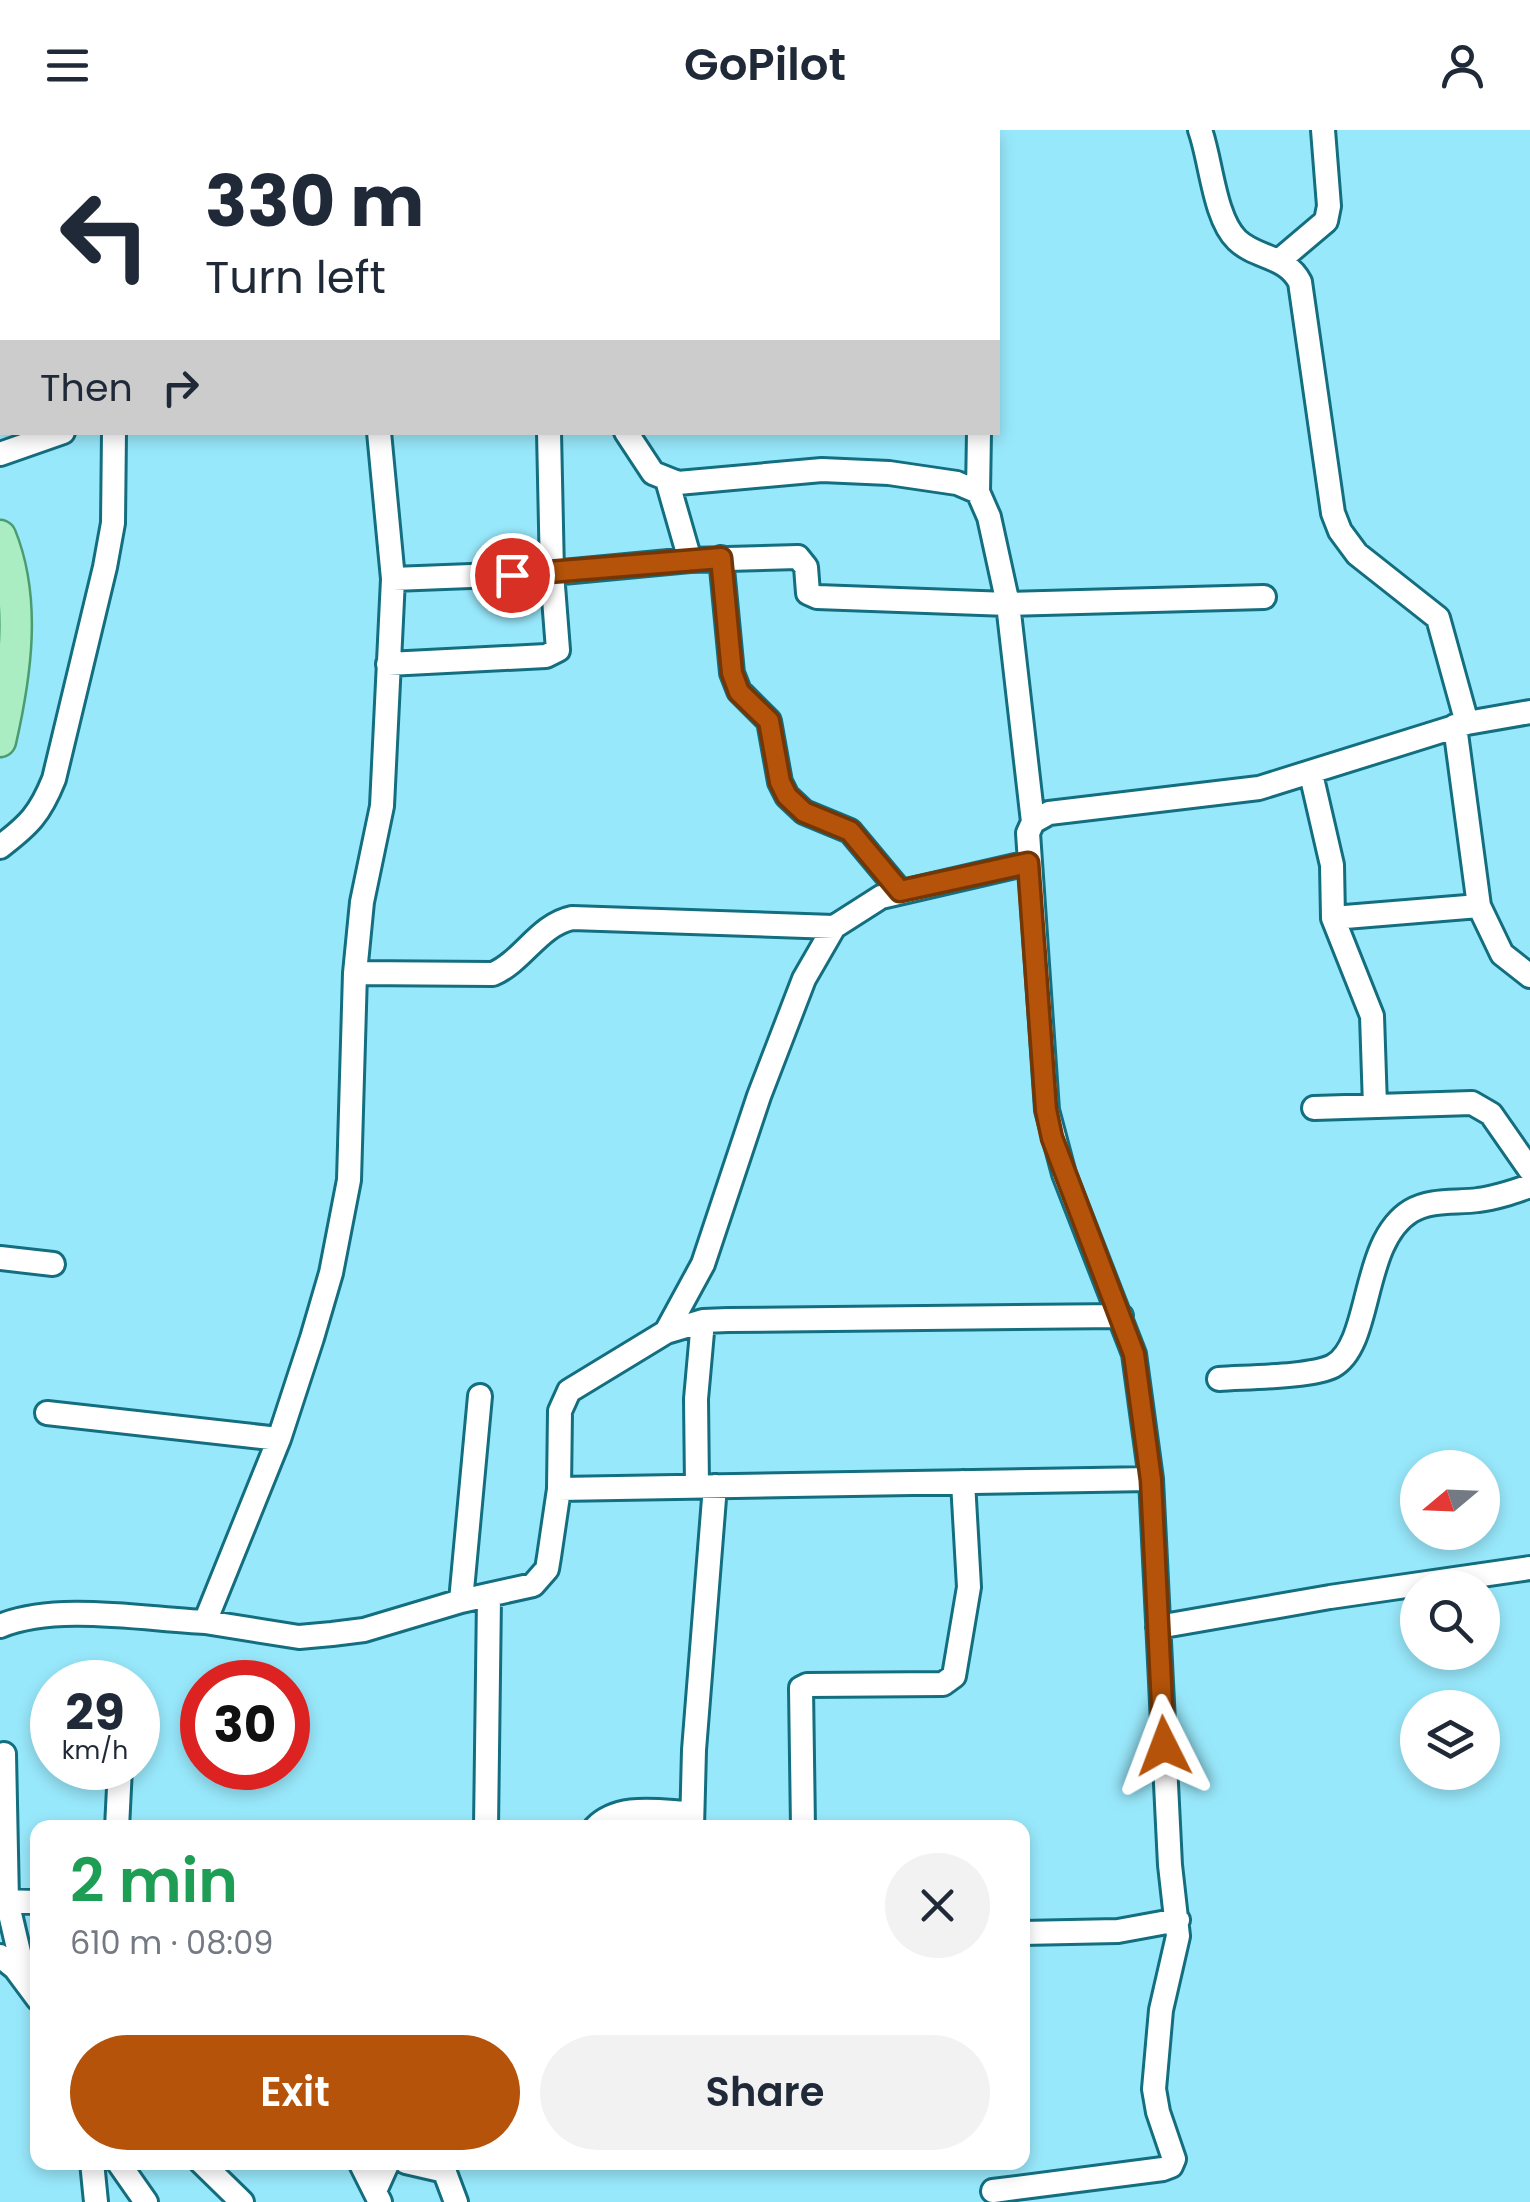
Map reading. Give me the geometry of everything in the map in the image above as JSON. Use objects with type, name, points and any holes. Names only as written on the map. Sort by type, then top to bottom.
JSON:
[{"type":"main road","points":[[0,536],[7,552],[17,606],[8,704],[0,740]]},
{"type":"street","points":[[1200,130],[1228,230],[1241,244],[1280,260],[1296,273],[1304,293],[1327,482],[1340,532],[1357,554],[1438,618],[1461,724],[1480,906],[1502,954],[1530,976]]},
{"type":"street","points":[[1280,260],[1326,221],[1329,206],[1323,130]]},
{"type":"street","points":[[0,454],[54,435]]},
{"type":"street","points":[[0,847],[40,812],[54,779],[113,524],[114,435]]},
{"type":"street","points":[[205,1622],[279,1438],[331,1273],[348,1180],[355,973],[362,902],[382,806],[392,580],[378,435]]},
{"type":"street","points":[[388,664],[552,656],[559,645],[552,573],[550,435]]},
{"type":"street","points":[[628,435],[654,473],[678,482],[822,470],[957,482],[978,492]]},
{"type":"street","points":[[979,435],[978,492],[990,517],[1008,604],[1032,822],[1028,863],[1046,1110],[1052,1138],[1134,1354],[1151,1480],[1170,1865],[1178,1920],[1176,1950],[1158,2032],[1154,2089],[1173,2163],[1162,2170],[993,2191]]},
{"type":"street","points":[[667,480],[690,560]]},
{"type":"street","points":[[392,580],[552,573],[721,558],[798,557],[806,567],[806,590],[814,596],[1008,604],[1264,597]]},
{"type":"street","points":[[721,558],[732,673],[739,692],[769,721],[780,782],[787,796],[804,812],[850,831],[900,891]]},
{"type":"street","points":[[1032,822],[1049,813],[1224,794],[1311,774],[1461,724],[1530,712]]},
{"type":"street","points":[[1311,774],[1332,864],[1333,918],[1372,1016],[1375,1106]]},
{"type":"street","points":[[666,1332],[704,1264],[797,995],[820,946],[834,927],[864,905],[900,891],[1028,863]]},
{"type":"street","points":[[1333,918],[1480,906]]},
{"type":"street","points":[[355,973],[492,974],[512,964],[551,926],[572,918],[834,927]]},
{"type":"street","points":[[1314,1108],[1472,1103],[1491,1114],[1530,1170]]},
{"type":"street","points":[[1219,1379],[1320,1370],[1338,1364],[1352,1340],[1384,1242],[1402,1218],[1424,1206],[1478,1200],[1530,1186]]},
{"type":"street","points":[[0,1258],[53,1264]]},
{"type":"street","points":[[0,1626],[36,1616],[70,1613],[205,1622],[299,1637],[364,1630],[462,1601],[533,1586],[547,1569],[559,1489],[558,1429],[563,1400],[568,1391],[588,1376],[666,1332],[704,1322],[1121,1316]]},
{"type":"street","points":[[605,1820],[614,1813],[692,1820],[706,1486],[696,1399],[704,1322]]},
{"type":"street","points":[[462,1601],[480,1396]]},
{"type":"street","points":[[47,1413],[279,1438]]},
{"type":"street","points":[[559,1489],[1151,1480]]},
{"type":"street","points":[[803,1820],[799,1692],[802,1686],[938,1685],[952,1680],[969,1587],[963,1482]]},
{"type":"street","points":[[1158,1627],[1330,1596],[1530,1568]]},
{"type":"street","points":[[486,1820],[488,1597]]},
{"type":"street","points":[[4,1754],[4,1901],[30,1984]]},
{"type":"street","points":[[117,1820],[119,1790]]},
{"type":"street","points":[[4,1901],[30,1902]]},
{"type":"street","points":[[1030,1934],[1098,1932],[1178,1920]]},
{"type":"street","points":[[0,1956],[30,1988]]},
{"type":"street","points":[[93,2170],[96,2202]]},
{"type":"street","points":[[128,2170],[146,2202]]},
{"type":"street","points":[[209,2170],[242,2202]]},
{"type":"street","points":[[364,2170],[378,2196]]},
{"type":"street","points":[[378,2196],[386,2170]]},
{"type":"street","points":[[444,2170],[456,2202]]},
{"type":"route","points":[[512,575],[721,558],[732,673],[739,692],[769,721],[780,782],[794,804],[850,831],[900,891],[1028,863],[1046,1110],[1052,1138],[1134,1354],[1151,1480],[1164,1746]]}]
